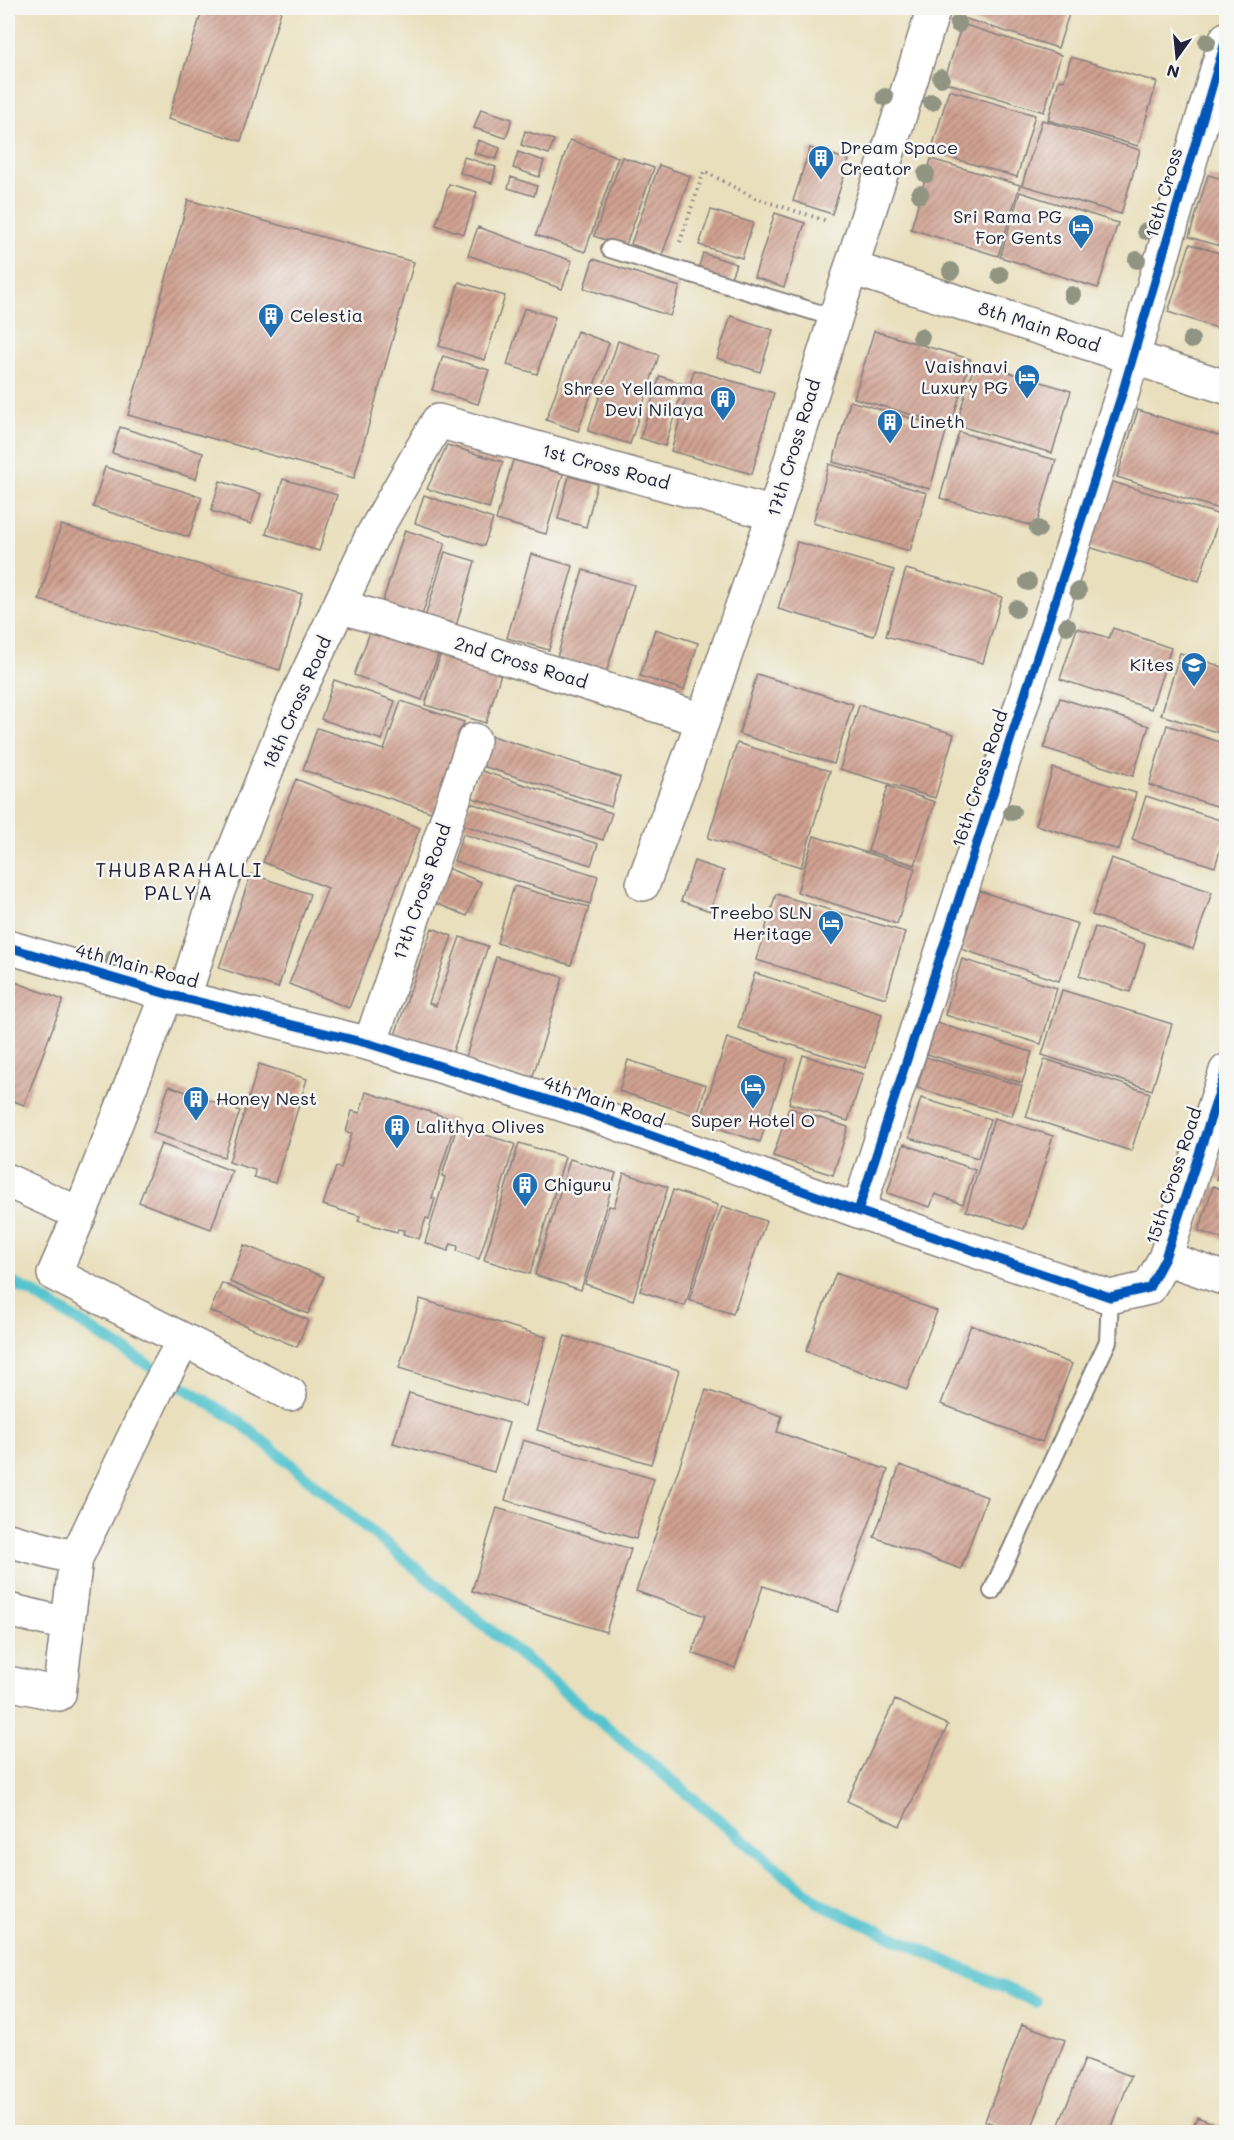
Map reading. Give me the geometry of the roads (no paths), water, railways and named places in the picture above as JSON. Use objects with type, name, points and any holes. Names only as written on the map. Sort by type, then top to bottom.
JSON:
[{"type":"street","name":"17th Cross Road","points":[[643,884],[703,720],[774,514],[934,8]]},
{"type":"street","name":"16th Cross","points":[[1133,357],[1227,39]]},
{"type":"street","name":"8th Main Road","points":[[851,268],[1227,387]]},
{"type":"street","name":"16th Cross Road","points":[[858,1211],[1133,357]]},
{"type":"street","name":"1st Cross Road","points":[[438,421],[774,514]]},
{"type":"street","name":"18th Cross Road","points":[[170,1365],[54,1274],[176,995],[291,710],[371,538],[438,421]]},
{"type":"street","name":"2nd Cross Road","points":[[340,606],[703,720]]},
{"type":"street","name":"17th Cross Road","points":[[370,1044],[474,740]]},
{"type":"street","name":"4th Main Road","points":[[8,947],[176,995],[370,1044],[586,1112],[858,1211],[1110,1297]]},
{"type":"street","name":"15th Cross Road","points":[[1165,1258],[1227,1071]]},
{"type":"street","points":[[8,1181],[80,1214]]},
{"type":"street","points":[[1110,1297],[1149,1288],[1165,1258],[1227,1280]]},
{"type":"street","points":[[8,1683],[59,1694],[76,1558],[170,1365],[290,1394]]},
{"type":"street","points":[[8,1540],[76,1558]]},
{"type":"street","points":[[8,1610],[67,1624]]},
{"type":"lane","points":[[610,249],[835,318]]},
{"type":"lane","points":[[992,1591],[1108,1341],[1110,1297]]},
{"type":"waterway","points":[[8,1281],[33,1293],[241,1423],[820,1904],[1036,2002]]},
{"type":"place","name":"Dream Space Creator","points":[[821,181]]},
{"type":"place","name":"Sri Rama PG For Gents","points":[[1081,250]]},
{"type":"place","name":"Celestia","points":[[271,339]]},
{"type":"place","name":"Vaishnavi Luxury PG","points":[[1027,400]]},
{"type":"place","name":"Shree Yellamma Devi Nilaya","points":[[723,422]]},
{"type":"place","name":"Lineth","points":[[890,445]]},
{"type":"place","name":"Kites","points":[[1194,688]]},
{"type":"place","name":"Treebo SLN Heritage","points":[[831,946]]},
{"type":"place","name":"Super Hotel O","points":[[753,1110]]},
{"type":"place","name":"Honey Nest","points":[[196,1122]]},
{"type":"place","name":"Lalithya Olives","points":[[397,1150]]},
{"type":"place","name":"Chiguru","points":[[525,1208]]},
{"type":"district","name":"THUBARAHALLI PALYA","points":[[179,882]]}]
